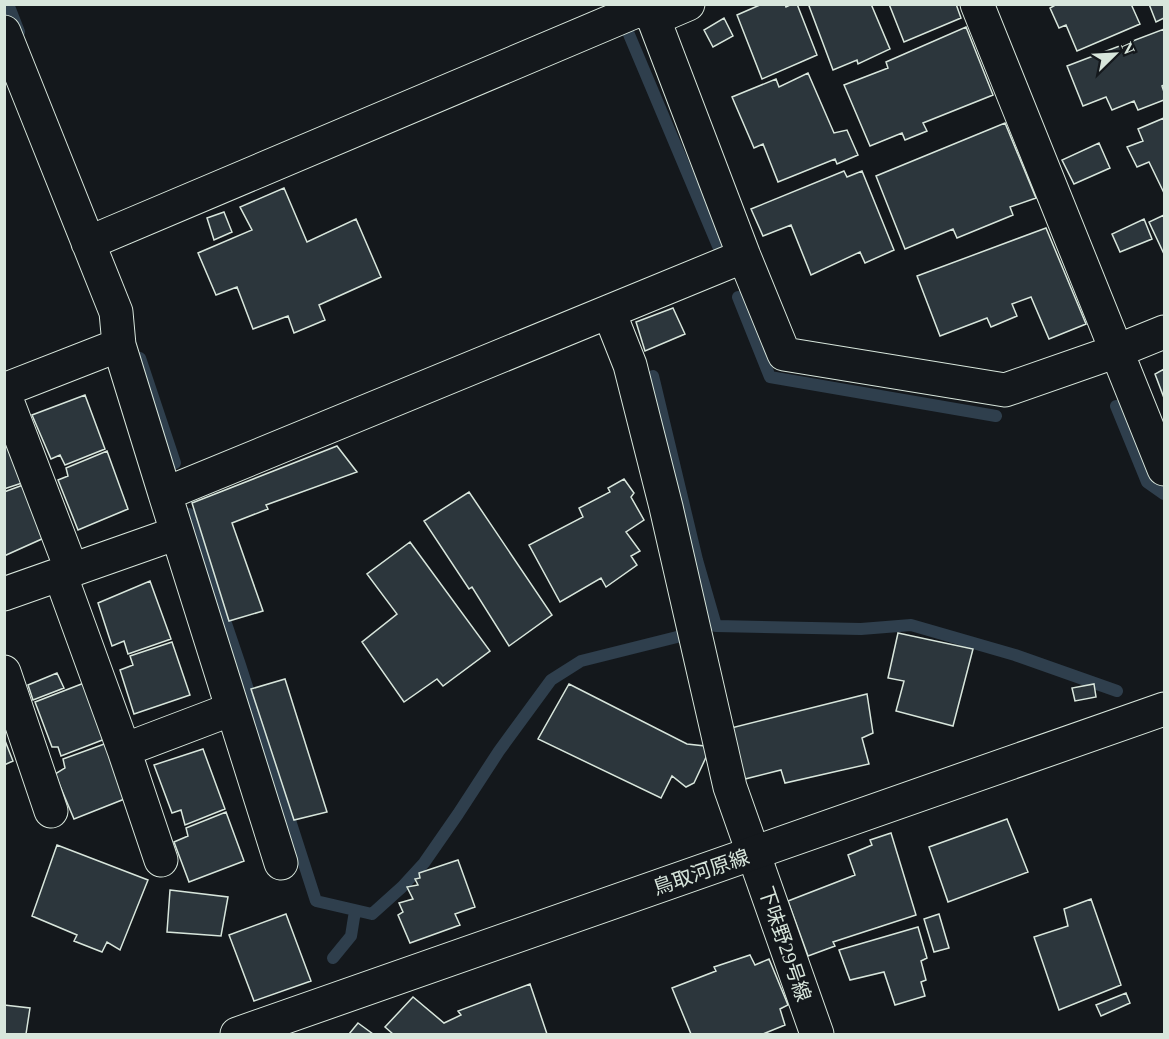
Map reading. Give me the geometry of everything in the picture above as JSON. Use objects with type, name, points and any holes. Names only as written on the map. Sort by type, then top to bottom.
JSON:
[{"type":"street","points":[[88,243],[650,10],[688,4]]},
{"type":"street","points":[[977,4],[1164,469]]},
{"type":"street","points":[[650,10],[784,354],[1005,390],[1164,332]]},
{"type":"street","points":[[4,32],[116,312],[119,345],[281,863]]},
{"type":"street","points":[[165,494],[744,256]]},
{"type":"street","name":"下味野29号線","points":[[609,312],[630,364],[666,507],[730,787],[816,1035]]},
{"type":"street","points":[[119,345],[4,391],[161,860]]},
{"type":"street","points":[[4,594],[177,533]]},
{"type":"street","points":[[4,672],[51,811]]},
{"type":"street","points":[[124,750],[232,709]]},
{"type":"street","name":"鳥取河原線","points":[[237,1035],[1164,709]]},
{"type":"building","points":[[762,4],[785,4],[786,7],[797,4],[817,55],[762,79],[737,15]]},
{"type":"building","points":[[812,4],[871,4],[890,49],[858,64],[857,60],[833,70],[809,6]]},
{"type":"building","points":[[889,4],[956,4],[961,18],[904,42]]},
{"type":"building","points":[[1057,4],[1131,4],[1140,24],[1077,51],[1066,25],[1059,28],[1050,8]]},
{"type":"building","points":[[1149,4],[1164,4],[1164,18],[1156,22]]},
{"type":"building","points":[[724,18],[733,36],[713,47],[704,30]]},
{"type":"building","points":[[966,27],[993,95],[923,123],[927,131],[905,140],[902,133],[870,146],[844,85],[888,68],[886,62]]},
{"type":"building","points":[[1164,29],[1164,85],[1162,86],[1164,100],[1138,110],[1134,101],[1112,110],[1106,97],[1083,106],[1067,66]]},
{"type":"building","points":[[808,73],[834,133],[847,130],[858,155],[837,164],[835,159],[778,182],[763,144],[754,148],[732,97],[776,79],[779,87]]},
{"type":"building","points":[[1164,118],[1164,193],[1149,162],[1137,167],[1127,147],[1143,141],[1138,129]]},
{"type":"building","points":[[1005,123],[1036,198],[1010,207],[1013,215],[957,238],[953,229],[905,249],[876,176]]},
{"type":"building","points":[[1099,143],[1110,168],[1074,184],[1062,160]]},
{"type":"building","points":[[844,171],[847,177],[862,171],[894,250],[865,263],[860,252],[811,275],[791,225],[763,236],[751,209]]},
{"type":"building","points":[[284,188],[307,242],[356,219],[381,277],[319,305],[325,320],[294,333],[288,316],[253,329],[237,287],[216,295],[198,253],[252,230],[240,207]]},
{"type":"building","points":[[224,212],[232,232],[214,240],[207,218]]},
{"type":"building","points":[[1164,215],[1164,254],[1149,222]]},
{"type":"building","points":[[1144,219],[1152,239],[1120,252],[1112,234]]},
{"type":"building","points":[[1046,228],[1086,324],[1049,339],[1031,297],[1012,304],[1017,316],[991,327],[987,318],[940,336],[917,276]]},
{"type":"building","points":[[673,308],[685,334],[645,351],[636,322]]},
{"type":"building","points":[[1164,369],[1164,398],[1155,374]]},
{"type":"building","points":[[85,395],[105,449],[65,465],[60,455],[51,459],[32,415]]},
{"type":"building","points":[[4,439],[22,483],[4,489]]},
{"type":"building","points":[[337,446],[357,472],[266,505],[268,509],[232,523],[263,611],[229,621],[192,503]]},
{"type":"building","points":[[107,451],[128,509],[78,530],[58,480],[68,476],[66,468]]},
{"type":"building","points":[[624,479],[634,493],[631,497],[644,520],[626,532],[640,551],[631,556],[637,565],[606,587],[601,578],[560,602],[529,545],[583,517],[579,508],[610,492],[608,488]]},
{"type":"building","points":[[23,485],[44,538],[4,556],[4,492]]},
{"type":"building","points":[[469,492],[552,615],[509,646],[472,587],[469,589],[424,521]]},
{"type":"building","points":[[410,542],[490,651],[443,686],[437,679],[404,702],[362,642],[397,614],[367,574]]},
{"type":"building","points":[[150,581],[171,639],[128,654],[124,641],[112,646],[98,603]]},
{"type":"building","points":[[898,633],[973,649],[953,726],[896,711],[904,681],[888,678]]},
{"type":"building","points":[[172,642],[190,695],[134,714],[120,670],[133,665],[130,656]]},
{"type":"building","points":[[57,673],[64,688],[33,700],[28,685]]},
{"type":"building","points":[[285,679],[327,812],[294,820],[251,689]]},
{"type":"building","points":[[84,683],[105,739],[61,756],[58,747],[52,747],[35,702]]},
{"type":"building","points":[[569,684],[687,744],[705,746],[708,753],[694,783],[686,787],[672,776],[661,798],[538,739]]},
{"type":"building","points":[[1094,684],[1096,697],[1075,701],[1072,688]]},
{"type":"building","points":[[867,694],[873,733],[862,738],[869,764],[785,783],[781,770],[745,779],[731,728]]},
{"type":"building","points":[[4,738],[13,761],[4,765]]},
{"type":"building","points":[[107,743],[127,798],[74,819],[55,774],[65,768],[63,759]]},
{"type":"building","points":[[203,749],[225,809],[185,825],[181,810],[172,813],[154,765]]},
{"type":"building","points":[[226,812],[244,861],[189,882],[174,842],[188,836],[186,828]]},
{"type":"building","points":[[1007,819],[1028,872],[948,902],[929,847]]},
{"type":"building","points":[[891,833],[916,915],[833,942],[835,946],[808,956],[788,901],[855,875],[848,855],[872,845],[870,840]]},
{"type":"building","points":[[57,845],[148,880],[120,950],[107,942],[102,952],[74,941],[77,935],[32,916]]},
{"type":"building","points":[[458,860],[475,907],[455,914],[460,925],[410,943],[398,915],[403,912],[399,903],[413,899],[407,887],[418,885],[415,879],[420,878],[419,873]]},
{"type":"building","points":[[170,890],[228,897],[221,936],[167,932]]},
{"type":"building","points":[[1091,899],[1121,985],[1059,1010],[1034,937],[1068,926],[1064,909]]},
{"type":"building","points":[[286,914],[311,981],[254,1001],[229,935]]},
{"type":"building","points":[[939,914],[949,948],[934,952],[924,919]]},
{"type":"building","points":[[918,927],[927,958],[921,961],[926,980],[921,982],[925,996],[895,1005],[884,972],[850,980],[839,950]]},
{"type":"building","points":[[750,955],[755,965],[769,959],[788,1005],[780,1009],[785,1025],[763,1034],[691,1034],[672,988],[716,971],[714,967]]},
{"type":"building","points":[[530,984],[547,1034],[393,1034],[385,1027],[413,997],[444,1023],[461,1015],[458,1011]]},
{"type":"building","points":[[1126,993],[1130,1003],[1101,1016],[1096,1005]]},
{"type":"building","points":[[4,1005],[30,1008],[26,1034],[4,1034]]},
{"type":"building","points":[[358,1023],[373,1034],[349,1034]]},
{"type":"waterway","points":[[8,4],[19,32]]},
{"type":"waterway","points":[[628,32],[718,246]]},
{"type":"waterway","points":[[738,297],[770,377],[996,416]]},
{"type":"waterway","points":[[140,358],[175,463]]},
{"type":"waterway","points":[[653,376],[697,560],[716,626],[861,629],[911,625],[1015,655],[1117,691]]},
{"type":"waterway","points":[[1116,406],[1147,482],[1164,494]]},
{"type":"waterway","points":[[189,514],[316,901],[372,914],[424,863],[499,751],[551,680],[581,661],[677,637]]},
{"type":"waterway","points":[[333,958],[351,936],[355,911]]}]
